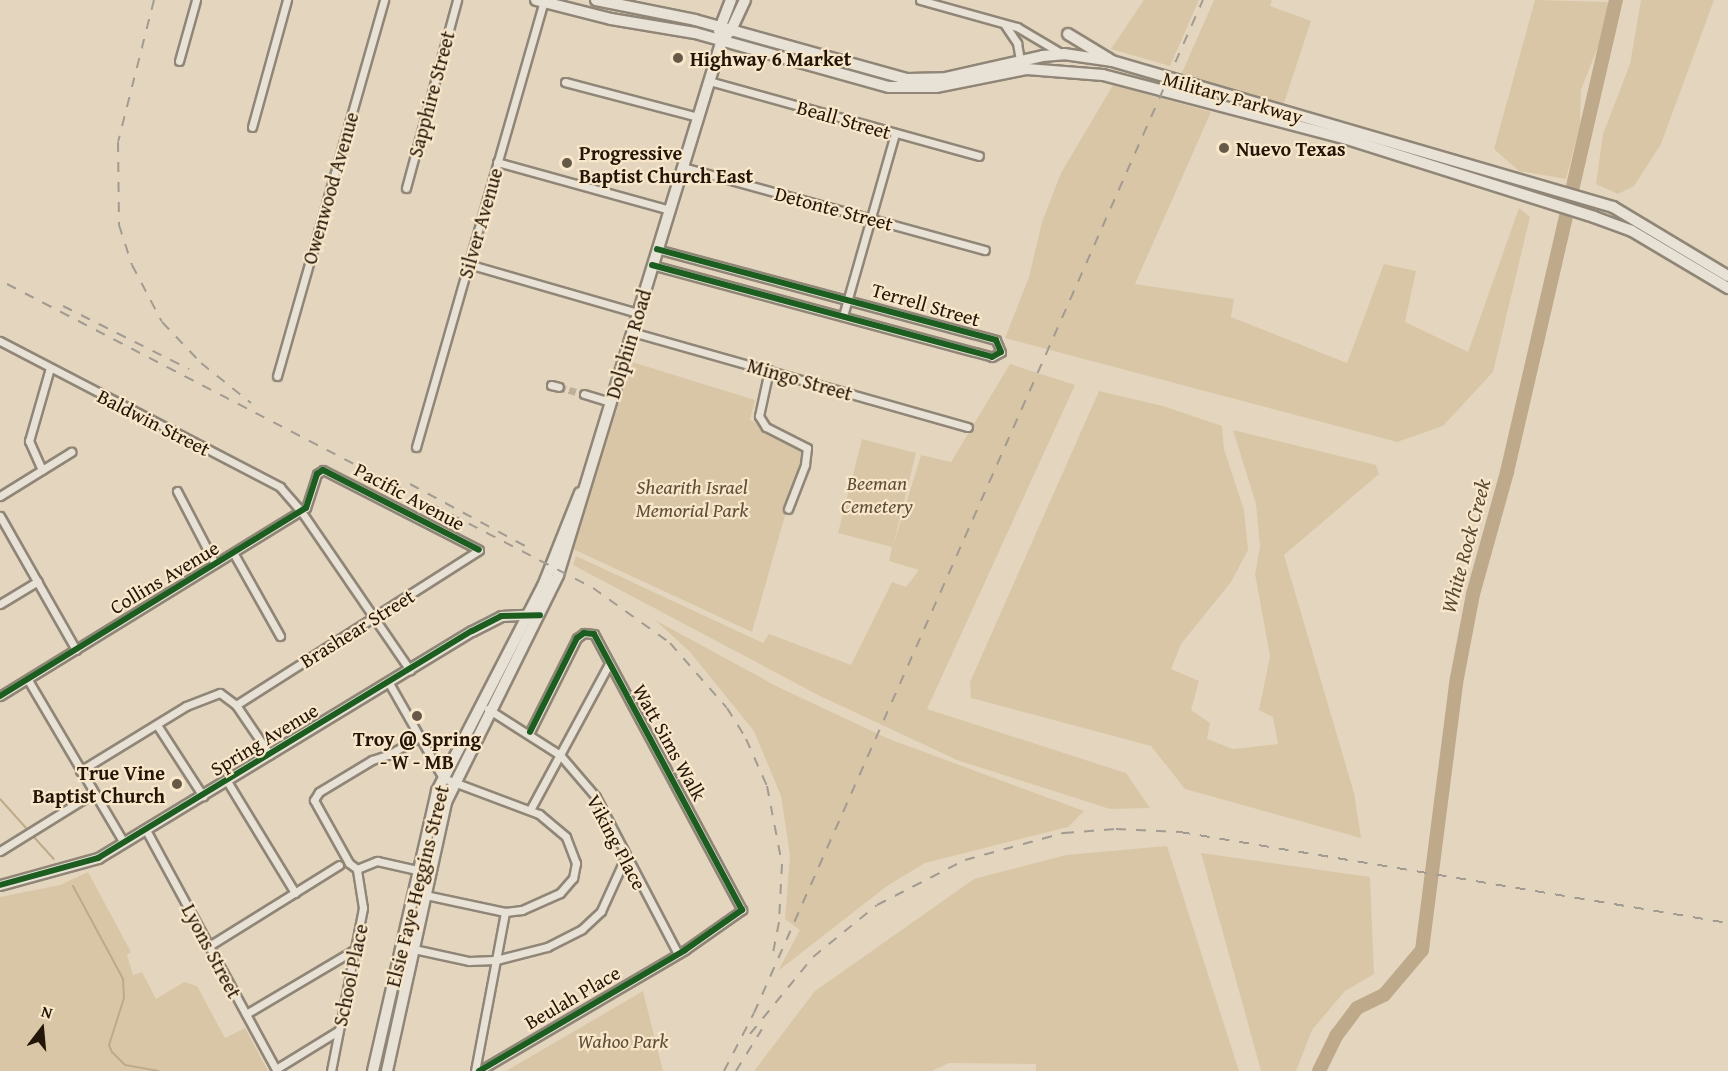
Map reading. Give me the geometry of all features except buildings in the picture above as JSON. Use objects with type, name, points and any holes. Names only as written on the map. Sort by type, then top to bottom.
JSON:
[{"type":"main road","points":[[722,40],[718,26],[731,0]]},
{"type":"main road","name":"Dolphin Road","points":[[534,614],[564,558],[722,40],[731,30],[745,0]]},
{"type":"main road","name":"Military Parkway","points":[[541,1],[601,17],[722,40],[860,81],[905,89],[948,86],[1064,54],[1112,61],[1261,105],[1447,165],[1519,195],[1594,217],[1632,231],[1728,288]]},
{"type":"main road","points":[[600,1],[601,17]]},
{"type":"main road","name":"Military Parkway","points":[[600,1],[718,26],[907,79],[946,78],[1023,65],[1103,75],[1257,118],[1314,130],[1447,165],[1524,180],[1599,203],[1635,219],[1728,276]]},
{"type":"main road","points":[[1068,34],[1112,61]]},
{"type":"main road","points":[[1257,118],[1261,105]]},
{"type":"main road","name":"Elsie Faye Heggins Street","points":[[374,1069],[417,870],[442,778],[480,705],[534,614]]},
{"type":"main road","name":"Elsie Faye Heggins Street","points":[[388,1071],[440,822],[453,784],[491,711],[534,614]]},
{"type":"street","points":[[178,62],[196,0]]},
{"type":"street","points":[[252,127],[287,0]]},
{"type":"street","name":"Owenwood Avenue","points":[[277,376],[384,0]]},
{"type":"street","name":"Sapphire Street","points":[[406,188],[457,0]]},
{"type":"street","points":[[920,0],[1017,27],[1064,54]]},
{"type":"street","name":"Silver Avenue","points":[[416,447],[541,1]]},
{"type":"street","points":[[1005,25],[1017,43],[1023,65]]},
{"type":"street","name":"Beall Street","points":[[709,81],[979,156]]},
{"type":"street","points":[[565,82],[698,117]]},
{"type":"street","points":[[843,316],[895,133]]},
{"type":"street","points":[[497,162],[670,210]]},
{"type":"street","name":"Detonte Street","points":[[683,167],[986,250]]},
{"type":"street","name":"Terrell Street","points":[[652,265],[992,357],[1001,352],[996,340],[657,249]]},
{"type":"street","points":[[468,264],[638,313]]},
{"type":"street","name":"Mingo Street","points":[[632,332],[968,427]]},
{"type":"street","name":"Baldwin Street","points":[[0,341],[280,487],[301,511],[410,670]]},
{"type":"street","points":[[42,470],[29,441],[50,368]]},
{"type":"street","points":[[769,370],[759,416],[766,427],[807,448],[805,465],[788,508]]},
{"type":"street","points":[[551,385],[559,387]]},
{"type":"street","points":[[584,394],[611,402]]},
{"type":"street","points":[[0,496],[70,452]]},
{"type":"street","name":"Pacific Avenue","points":[[301,511],[308,506],[317,474],[325,470],[479,550]]},
{"type":"street","points":[[177,491],[215,564]]},
{"type":"street","name":"Collins Avenue","points":[[0,696],[301,511]]},
{"type":"street","points":[[0,516],[76,650]]},
{"type":"street","name":"Brashear Street","points":[[236,705],[479,550]]},
{"type":"street","points":[[234,554],[280,636]]},
{"type":"street","points":[[0,604],[38,581]]},
{"type":"street","name":"Spring Avenue","points":[[0,885],[70,869],[124,843],[491,621],[534,614]]},
{"type":"street","name":"Watt Sims Walk","points":[[530,732],[580,634],[594,634],[742,907],[741,914],[680,953]]},
{"type":"street","points":[[530,810],[609,663]]},
{"type":"street","points":[[28,680],[92,794],[124,843]]},
{"type":"street","points":[[389,683],[442,778],[453,784],[530,810],[566,837],[574,851],[576,870],[568,887],[538,906],[505,912],[425,895]]},
{"type":"street","points":[[80,771],[186,706],[220,693],[236,705],[270,755]]},
{"type":"street","name":"Viking Place","points":[[480,705],[530,732],[560,755],[596,797],[625,858],[680,953]]},
{"type":"street","points":[[157,725],[203,796]]},
{"type":"street","points":[[417,870],[377,861],[357,868],[349,863],[316,809],[315,798],[372,760],[390,754],[419,737]]},
{"type":"street","points":[[226,782],[295,893]]},
{"type":"street","points":[[0,851],[92,794]]},
{"type":"street","name":"Lyons Street","points":[[146,830],[277,1070]]},
{"type":"street","points":[[400,946],[456,960],[496,960],[547,947],[593,921],[609,900],[625,858]]},
{"type":"street","points":[[209,946],[339,865]]},
{"type":"street","name":"School Place","points":[[331,1071],[357,948],[363,908],[357,868]]},
{"type":"street","name":"Beulah Place","points":[[477,1071],[505,912]]},
{"type":"street","points":[[246,1014],[357,948]]},
{"type":"street","name":"Beulah Place","points":[[477,1071],[680,953]]},
{"type":"street","points":[[277,1070],[339,1031]]},
{"type":"street","points":[[374,1069],[388,1071]]},
{"type":"green space","points":[[1144,0],[1199,0],[1170,66],[1111,49]]},
{"type":"green space","points":[[1214,0],[1272,0],[1270,6],[1311,21],[1284,103],[1181,75]]},
{"type":"green space","points":[[1535,0],[1610,2],[1608,21],[1581,90],[1580,125],[1566,179],[1519,171],[1494,149]]},
{"type":"green space","points":[[1641,0],[1714,0],[1661,144],[1634,186],[1618,194],[1596,184],[1603,134],[1630,64]]},
{"type":"green space","points":[[1113,85],[1211,112],[1135,284],[1234,299],[1231,317],[1347,363],[1384,264],[1416,271],[1405,322],[1468,352],[1519,208],[1530,217],[1493,372],[1443,426],[1397,442],[1005,338],[1029,277],[1042,222],[1061,173]]},
{"type":"green space","name":"Shearith Israel Memorial Park","points":[[632,362],[755,400],[750,420],[805,445],[752,632],[573,549]]},
{"type":"green space","name":"Beeman Cemetery","points":[[1010,364],[1075,385],[927,709],[1126,773],[1150,808],[1110,809],[957,760],[820,696],[573,565],[576,556],[763,643],[769,634],[851,665],[892,582],[906,587],[919,570],[889,561],[892,547],[838,533],[862,439],[916,453],[893,546],[921,455],[951,462]]},
{"type":"green space","points":[[1099,391],[1163,406],[1222,426],[1224,449],[1244,510],[1248,550],[1231,582],[1181,644],[1171,669],[1199,681],[1191,710],[1210,723],[1207,739],[1233,749],[1278,744],[1273,717],[1259,710],[1270,656],[1255,574],[1260,547],[1256,504],[1233,430],[1376,465],[1379,474],[1284,555],[1354,793],[1361,838],[1185,789],[1151,746],[971,698],[970,682]]},
{"type":"green space","points":[[655,620],[778,687],[889,739],[1084,811],[1068,827],[925,863],[887,886],[778,971],[800,930],[785,919],[790,855],[781,796],[754,731],[690,652]]},
{"type":"green space","points":[[1167,846],[1239,1071],[1036,1071],[1036,1064],[949,1063],[932,1071],[754,1071],[815,991],[974,879],[1066,855]]},
{"type":"green space","points":[[1201,853],[1370,877],[1374,974],[1345,991],[1312,1030],[1296,1071],[1261,1071]]},
{"type":"green space","points":[[88,872],[131,952],[127,955],[133,975],[142,972],[156,999],[184,982],[197,986],[225,1038],[245,1028],[268,1071],[0,1071],[0,897],[60,885]]},
{"type":"green space","name":"Wahoo Park","points":[[643,991],[663,1071],[506,1071]]},
{"type":"waterway","name":"White Rock Creek","points":[[1319,1071],[1336,1036],[1357,1008],[1384,995],[1422,950],[1457,678],[1473,594],[1507,472],[1616,0]]},
{"type":"waterway","points":[[0,799],[26,828]]},
{"type":"waterway","points":[[33,836],[54,859]]},
{"type":"waterway","points":[[73,886],[123,979],[124,998],[109,1045],[112,1052],[125,1065],[158,1071]]},
{"type":"tunnel","points":[[559,387],[584,394]]},
{"type":"railway","points":[[154,0],[118,142],[119,225],[132,265],[162,322],[201,363],[251,403]]},
{"type":"railway","points":[[724,1071],[754,1013],[1203,0]]},
{"type":"railway","points":[[7,284],[593,588],[670,643],[727,708],[746,739],[767,786],[782,864],[779,922],[772,958]]},
{"type":"railway","points":[[63,306],[189,369]]},
{"type":"railway","points":[[410,484],[529,548]]},
{"type":"railway","points":[[750,1034],[813,957],[877,905],[965,860],[1064,833],[1116,829],[1180,832],[1728,923]]},
{"type":"railway","points":[[736,1071],[762,1029]]},
{"type":"cycle path","points":[[652,265],[992,357],[1001,352],[996,340],[657,249]]},
{"type":"cycle path","points":[[0,696],[306,508],[317,474],[323,470],[479,550]]},
{"type":"cycle path","points":[[0,885],[98,858],[472,631],[501,616],[540,615]]},
{"type":"cycle path","points":[[479,1071],[685,950],[742,910],[594,634],[584,633],[577,638],[530,732]]},
{"type":"place","name":"Highway 6 Market","points":[[678,58]]},
{"type":"place","name":"Nuevo Texas","points":[[1224,148]]},
{"type":"place","name":"Progressive Baptist Church East","points":[[567,163]]},
{"type":"place","name":"Troy @ Spring - W - MB","points":[[417,716]]},
{"type":"place","name":"True Vine Baptist Church","points":[[177,784]]}]
